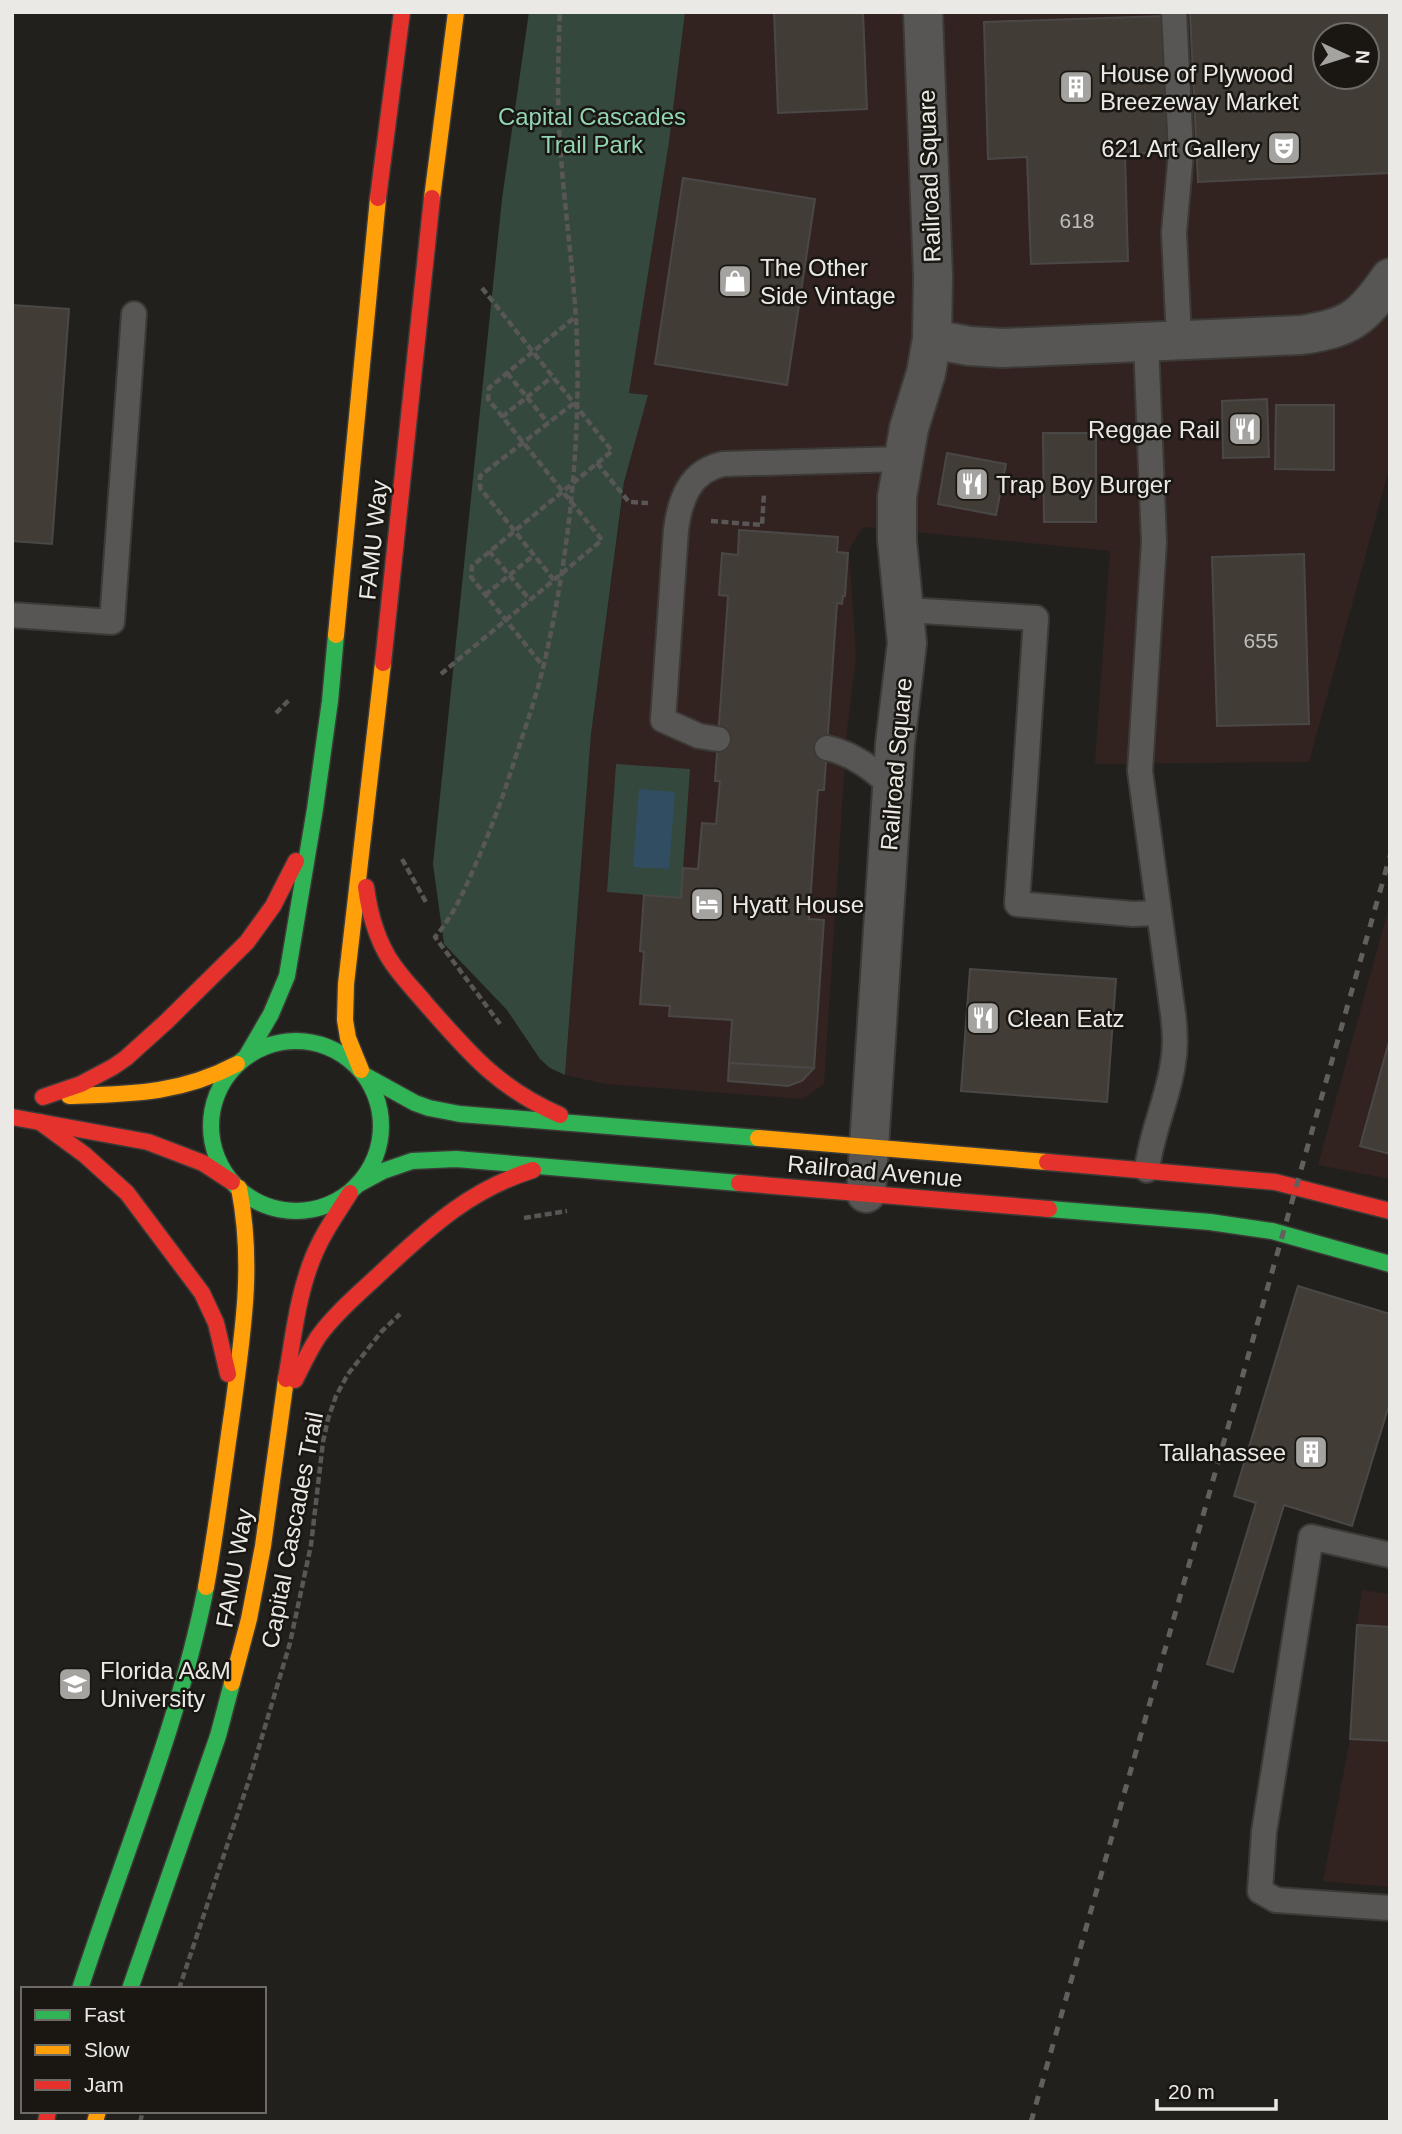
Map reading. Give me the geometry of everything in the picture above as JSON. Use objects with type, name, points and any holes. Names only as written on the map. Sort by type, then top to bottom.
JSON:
[{"type":"street","name":"FAMU Way","points":[[353,1189],[321,1208],[299,1211],[277,1209],[256,1202],[235,1185],[224,1171],[214,1147],[212,1122],[213,1109],[221,1085],[241,1061],[271,1014],[287,976],[316,809],[330,702],[375,223],[402,12]]},
{"type":"street","name":"FAMU Way","points":[[131,1987],[230,1696],[257,1580],[281,1411],[307,1274],[329,1226],[371,1166],[382,1132],[377,1097],[348,1038],[344,1001],[371,783],[434,178],[456,12]]},
{"type":"street","name":"Railroad Square","points":[[866,1193],[892,786],[906,659],[906,610],[897,540],[897,498],[902,459],[926,373],[932,339],[933,286],[923,12]]},
{"type":"street","points":[[932,339],[969,346],[1003,348],[1301,335],[1341,327],[1369,305],[1390,278]]},
{"type":"street","points":[[241,1061],[200,1083],[168,1090],[37,1098],[80,1084],[126,1058],[247,942],[286,884],[316,809]]},
{"type":"street","points":[[362,847],[372,917],[386,954],[397,970],[486,1071],[503,1085],[541,1107],[578,1122]]},
{"type":"street","name":"FAMU Way","points":[[241,1061],[257,1050],[281,1042],[306,1041],[319,1043],[342,1053],[363,1073]]},
{"type":"street","name":"Railroad Avenue","points":[[363,1073],[401,1096],[436,1110],[460,1114],[869,1146],[1275,1182],[1390,1211]]},
{"type":"street","points":[[12,1117],[162,1147],[203,1163],[235,1185]]},
{"type":"street","points":[[40,1122],[88,1157],[127,1193],[202,1293],[216,1323],[225,1358],[232,1414]]},
{"type":"street","name":"Railroad Avenue","points":[[353,1189],[398,1164],[427,1159],[552,1167],[1210,1222],[1258,1228],[1390,1264]]},
{"type":"street","points":[[281,1411],[320,1336],[354,1298],[430,1227],[486,1187],[516,1174],[552,1167]]},
{"type":"street","name":"FAMU Way","points":[[81,1987],[176,1711],[211,1563],[232,1414],[248,1266],[247,1227],[235,1185]]},
{"type":"lane","points":[[1147,1170],[1175,1054],[1173,1014],[1140,771],[1163,341],[1181,153],[1174,12]]},
{"type":"lane","points":[[12,615],[112,622],[134,314]]},
{"type":"lane","points":[[718,739],[699,736],[663,720],[677,518],[690,484],[707,469],[723,464],[902,459]]},
{"type":"lane","points":[[906,610],[1036,618],[1017,904],[1133,914],[1159,913]]},
{"type":"lane","points":[[827,748],[863,762],[892,786]]},
{"type":"lane","points":[[1390,1555],[1311,1537],[1264,1832],[1260,1891],[1276,1900],[1390,1908]]},
{"type":"path","points":[[503,1027],[435,937],[456,908],[488,836],[543,667],[573,483],[576,317],[559,141],[559,12]]},
{"type":"path","points":[[482,288],[612,451],[472,566],[471,577],[543,667]]},
{"type":"path","points":[[441,674],[602,540],[488,399],[489,388],[576,317]]},
{"type":"path","points":[[508,373],[548,423]]},
{"type":"path","points":[[502,417],[552,377]]},
{"type":"path","points":[[554,580],[480,488],[480,476],[575,405]]},
{"type":"path","points":[[597,463],[629,502],[659,504]]},
{"type":"path","points":[[710,521],[762,525],[765,489]]},
{"type":"path","points":[[489,551],[530,600]]},
{"type":"path","points":[[485,595],[534,555]]},
{"type":"path","points":[[519,1219],[573,1210]]},
{"type":"path","name":"Capital Cascades Trail","points":[[179,1987],[250,1777],[284,1665],[307,1565],[328,1419],[348,1374],[382,1331],[401,1314]]},
{"type":"shaded area","points":[[685,12],[1390,12],[1390,466],[1309,762],[1095,764],[1110,551],[863,527],[849,549],[856,657],[847,731],[824,1084],[803,1099],[605,1084],[565,1075],[591,734],[625,479],[647,395],[629,393],[669,142]]},
{"type":"shaded area","points":[[1390,903],[1390,1179],[1318,1165]]},
{"type":"shaded area","points":[[1362,1590],[1390,1594],[1390,1887],[1323,1881],[1350,1739],[1357,1625]]},
{"type":"green space","name":"Capital Cascades Trail Park","points":[[529,12],[685,12],[669,142],[629,393],[648,395],[624,482],[591,734],[565,1075],[550,1068],[540,1059],[507,1010],[444,944],[433,864],[502,199]]},
{"type":"green space","points":[[616,764],[690,769],[681,898],[607,892]]},
{"type":"water","points":[[639,789],[675,792],[669,869],[633,867]]},
{"type":"building","points":[[774,12],[863,12],[867,109],[778,113]]},
{"type":"building","points":[[1190,12],[1390,12],[1390,173],[1198,182]]},
{"type":"building","name":"House of Plywood Breezeway Market","points":[[1163,16],[1168,152],[1125,154],[1128,261],[1031,264],[1027,157],[988,159],[984,22]]},
{"type":"building","name":"The Other Side Vintage","points":[[683,178],[815,199],[787,385],[655,364]]},
{"type":"building","points":[[12,305],[69,309],[52,544],[12,541]]},
{"type":"building","name":"Reggae Rail","points":[[1267,399],[1269,457],[1223,458],[1222,401]]},
{"type":"building","points":[[1276,405],[1334,405],[1334,470],[1275,469]]},
{"type":"building","points":[[1043,433],[1096,433],[1096,522],[1044,522]]},
{"type":"building","name":"Trap Boy Burger","points":[[947,453],[1006,464],[996,515],[938,504]]},
{"type":"building","points":[[739,530],[838,537],[837,552],[848,553],[845,596],[842,604],[837,603],[824,790],[818,790],[809,919],[824,920],[814,1068],[729,1063],[732,1020],[669,1016],[670,1006],[640,1004],[644,895],[681,898],[683,868],[698,869],[702,823],[716,824],[720,781],[715,781],[728,596],[719,595],[722,553],[738,555]]},
{"type":"building","points":[[1304,554],[1309,724],[1217,726],[1212,557]]},
{"type":"building","points":[[970,969],[1116,979],[1107,1102],[961,1091]]},
{"type":"building","points":[[1390,1038],[1390,1154],[1360,1146]]},
{"type":"building","points":[[729,1063],[814,1068],[802,1081],[788,1086],[728,1081]]},
{"type":"building","name":"Tallahassee","points":[[1298,1286],[1390,1314],[1390,1402],[1352,1526],[1284,1505],[1233,1672],[1207,1664],[1256,1503],[1234,1496]]},
{"type":"building","points":[[1357,1625],[1390,1627],[1390,1741],[1350,1739]]},
{"type":"railway","points":[[1031,2122],[1390,856]]},
{"type":"traffic: fast","points":[[246,1057],[271,1014],[287,976],[315,809],[336,635]]},
{"type":"traffic: fast","points":[[296,1041],[329,1047],[356,1066],[375,1093],[381,1126],[375,1159],[356,1186],[329,1205],[296,1211],[263,1205],[236,1186],[217,1159],[211,1126],[217,1093],[236,1066],[263,1047],[296,1041]]},
{"type":"traffic: fast","points":[[366,1076],[415,1103],[460,1114],[758,1138]]},
{"type":"traffic: fast","points":[[357,1185],[383,1171],[412,1161],[456,1159],[739,1183]]},
{"type":"traffic: fast","points":[[1049,1209],[1210,1222],[1272,1231],[1390,1264]]},
{"type":"traffic: fast","points":[[81,1987],[166,1740],[195,1638],[206,1587]]},
{"type":"traffic: fast","points":[[131,1987],[218,1736],[232,1683]]},
{"type":"traffic: slow","points":[[432,198],[456,12]]},
{"type":"traffic: slow","points":[[336,635],[378,198]]},
{"type":"traffic: slow","points":[[361,1070],[348,1038],[345,1020],[346,984],[383,663]]},
{"type":"traffic: slow","points":[[69,1096],[134,1093],[175,1087],[237,1064]]},
{"type":"traffic: slow","points":[[758,1138],[1047,1162]]},
{"type":"traffic: slow","points":[[206,1587],[243,1324],[246,1244],[239,1188]]},
{"type":"traffic: slow","points":[[232,1683],[249,1619],[263,1546],[286,1379]]},
{"type":"traffic: slow","points":[[95,2122],[97,2113]]},
{"type":"traffic: jam","points":[[378,198],[402,12]]},
{"type":"traffic: jam","points":[[383,663],[432,198]]},
{"type":"traffic: jam","points":[[43,1097],[81,1084],[113,1067],[167,1021],[247,942],[273,906],[296,861]]},
{"type":"traffic: jam","points":[[366,887],[379,937],[390,960],[404,979],[486,1068],[519,1093],[560,1115]]},
{"type":"traffic: jam","points":[[12,1117],[148,1142],[203,1163],[232,1182]]},
{"type":"traffic: jam","points":[[40,1122],[85,1155],[127,1193],[202,1293],[216,1323],[228,1374]]},
{"type":"traffic: jam","points":[[1047,1162],[1275,1182],[1390,1211]]},
{"type":"traffic: jam","points":[[295,1380],[318,1337],[333,1318],[420,1237],[472,1198],[533,1170]]},
{"type":"traffic: jam","points":[[739,1183],[1049,1209]]},
{"type":"traffic: jam","points":[[286,1379],[307,1274],[320,1242],[350,1193]]},
{"type":"traffic: jam","points":[[46,2122],[48,2113]]},
{"type":"place","name":"House of Plywood Breezeway Market","points":[[1076,87]]},
{"type":"place","name":"621 Art Gallery","points":[[1284,148]]},
{"type":"place","name":"The Other Side Vintage","points":[[735,281]]},
{"type":"place","name":"Reggae Rail","points":[[1245,429]]},
{"type":"place","name":"Trap Boy Burger","points":[[972,484]]},
{"type":"place","name":"Hyatt House","points":[[707,904]]},
{"type":"place","name":"Clean Eatz","points":[[983,1018]]},
{"type":"place","name":"Tallahassee","points":[[1311,1452]]},
{"type":"place","name":"Florida A&M University","points":[[75,1684]]}]
